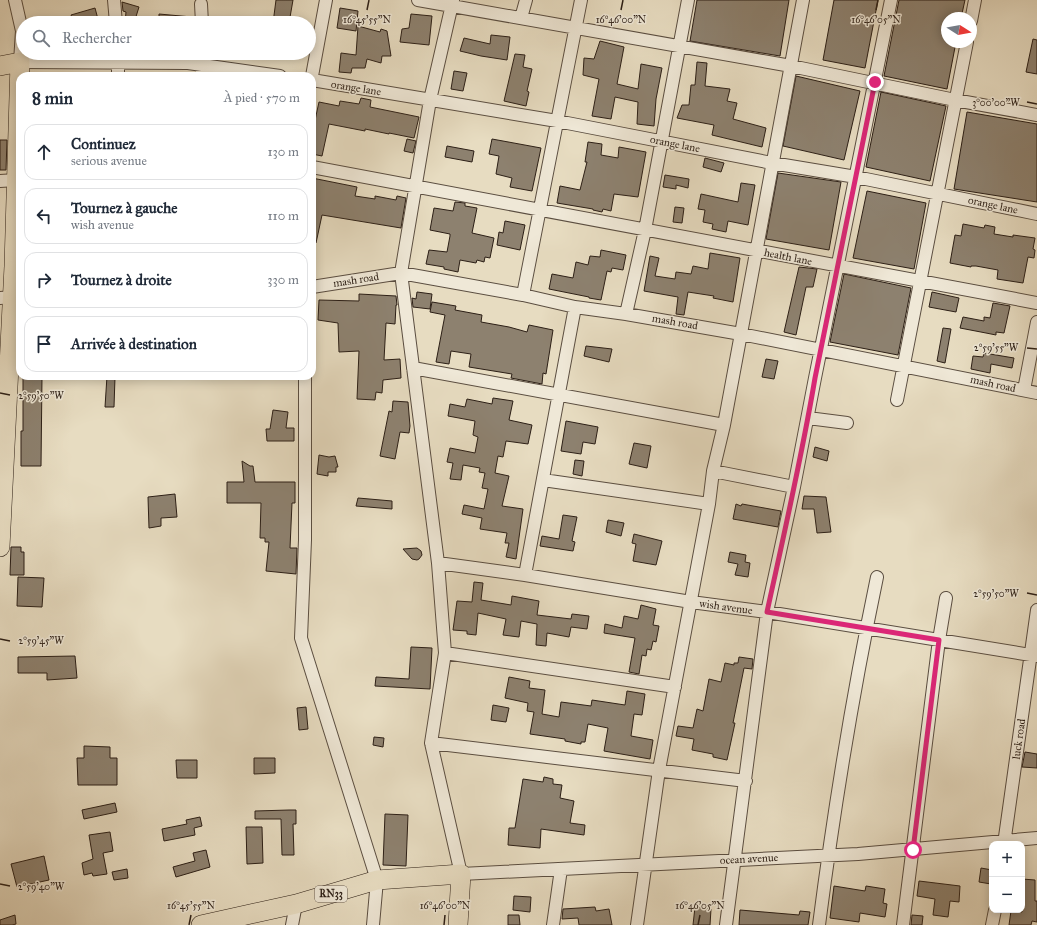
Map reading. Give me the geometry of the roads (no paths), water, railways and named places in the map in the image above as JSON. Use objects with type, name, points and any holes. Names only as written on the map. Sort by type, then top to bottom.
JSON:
[{"type":"main road","points":[[0,66],[20,62],[19,72]]},
{"type":"main road","points":[[0,547],[3,404],[15,322],[6,297],[8,180],[16,101]]},
{"type":"main road","points":[[458,925],[461,874]]},
{"type":"main road","name":"RN33","points":[[201,925],[296,904],[377,880],[461,874]]},
{"type":"street","points":[[16,0],[19,16]]},
{"type":"street","points":[[114,0],[115,16]]},
{"type":"street","points":[[316,54],[326,0]]},
{"type":"street","points":[[418,0],[452,3],[521,18],[875,82],[955,100],[1037,115]]},
{"type":"street","points":[[521,18],[526,0]]},
{"type":"street","points":[[523,295],[581,0]]},
{"type":"street","points":[[626,314],[645,230],[688,0]]},
{"type":"street","points":[[637,925],[659,770],[709,504],[713,471],[724,425],[803,0]]},
{"type":"street","points":[[726,925],[736,860],[767,612],[808,418],[891,0]]},
{"type":"street","points":[[973,12],[975,0]]},
{"type":"street","points":[[452,3],[430,100],[401,273],[438,563],[444,654],[431,743],[461,874]]},
{"type":"street","points":[[201,4],[202,16]]},
{"type":"street","points":[[897,400],[966,48]]},
{"type":"street","points":[[20,62],[69,60]]},
{"type":"street","points":[[118,60],[118,72]]},
{"type":"street","points":[[146,60],[188,63],[252,72]]},
{"type":"street","points":[[313,72],[315,60]]},
{"type":"street","name":"orange lane","points":[[316,81],[557,121],[772,163],[856,177],[1037,214]]},
{"type":"street","name":"health lane","points":[[316,168],[416,185],[645,230],[1037,303]]},
{"type":"street","name":"mash road","points":[[316,286],[401,273],[523,295],[576,307],[626,314],[821,349],[1037,393]]},
{"type":"street","points":[[525,575],[576,307]]},
{"type":"street","points":[[1024,390],[1037,322]]},
{"type":"street","points":[[413,368],[724,425]]},
{"type":"street","points":[[305,380],[305,540],[301,638],[377,880],[373,925]]},
{"type":"street","points":[[808,418],[847,423]]},
{"type":"street","points":[[713,471],[794,487]]},
{"type":"street","points":[[543,480],[709,504]]},
{"type":"street","name":"wish avenue","points":[[438,563],[525,575],[691,602],[767,612],[1034,655]]},
{"type":"street","points":[[819,925],[828,854],[866,628],[877,577]]},
{"type":"street","points":[[903,925],[939,640],[946,598]]},
{"type":"street","name":"luck road","points":[[1004,841],[1034,655],[1037,610]]},
{"type":"street","points":[[444,654],[675,687]]},
{"type":"street","points":[[431,743],[746,781]]},
{"type":"street","name":"ocean avenue","points":[[1017,841],[1037,838]]},
{"type":"street","name":"ocean avenue","points":[[461,874],[913,850],[989,844]]},
{"type":"street","points":[[553,925],[560,869]]},
{"type":"street","points":[[292,925],[296,904]]},
{"type":"street","points":[[992,925],[994,913]]}]
